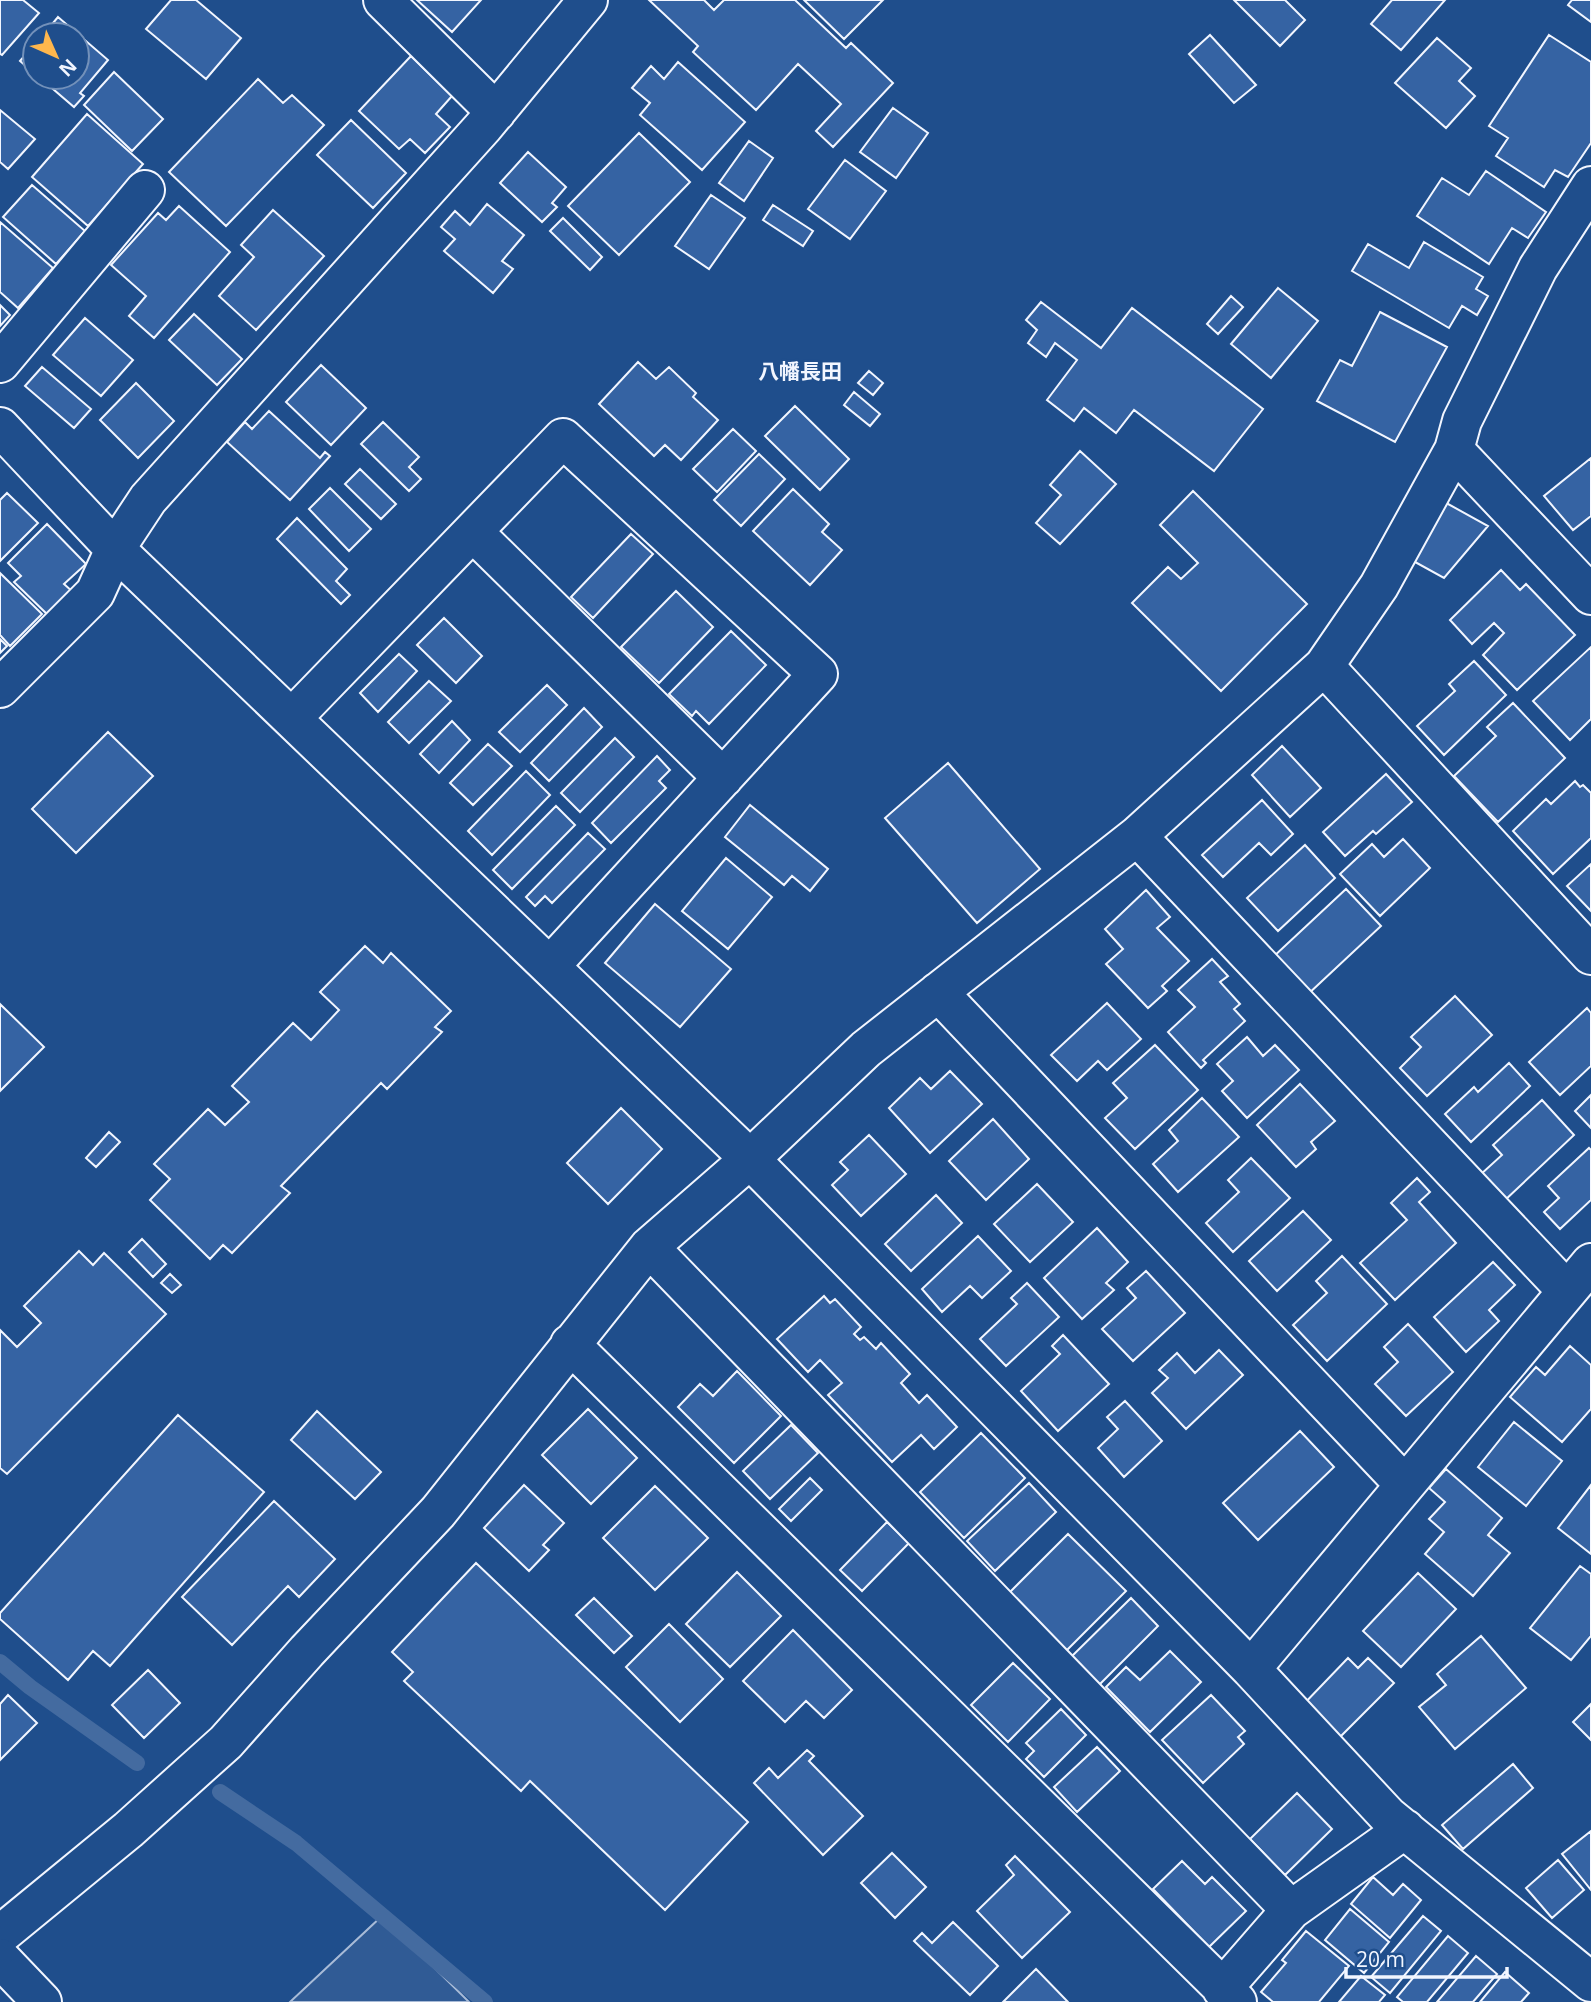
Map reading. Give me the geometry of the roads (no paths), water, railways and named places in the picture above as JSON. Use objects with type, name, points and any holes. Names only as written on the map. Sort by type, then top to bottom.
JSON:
[{"type":"street","points":[[383,0],[496,112]]},
{"type":"street","points":[[0,688],[95,593],[115,549],[148,499],[496,112],[588,0]]},
{"type":"street","points":[[0,1935],[128,1830],[226,1742],[307,1651],[438,1512],[649,1247],[750,1159],[866,1049],[1137,836],[1324,666],[1379,586],[1454,450],[1462,421],[1538,268],[1591,186]]},
{"type":"street","points":[[0,363],[145,190]]},
{"type":"street","points":[[0,427],[115,549],[750,1159],[1251,1670],[1388,1816],[1591,1982]]},
{"type":"street","points":[[292,718],[563,438],[818,674],[550,966]]},
{"type":"street","points":[[1454,450],[1591,595]]},
{"type":"street","points":[[473,532],[723,778]]},
{"type":"street","points":[[1324,666],[1591,955]]},
{"type":"street","points":[[1137,836],[1579,1277],[1251,1670]]},
{"type":"street","points":[[938,992],[1405,1485]]},
{"type":"street","points":[[649,1247],[1291,1910]]},
{"type":"street","points":[[570,1344],[1230,1996],[1291,1910],[1405,1829]]},
{"type":"street","points":[[0,1958],[42,2002]]},
{"type":"waterway","points":[[0,1662],[30,1687],[137,1763]]},
{"type":"waterway","points":[[220,1792],[296,1843],[485,2002]]},
{"type":"district","name":"八幡長田","points":[[800,371]]}]
